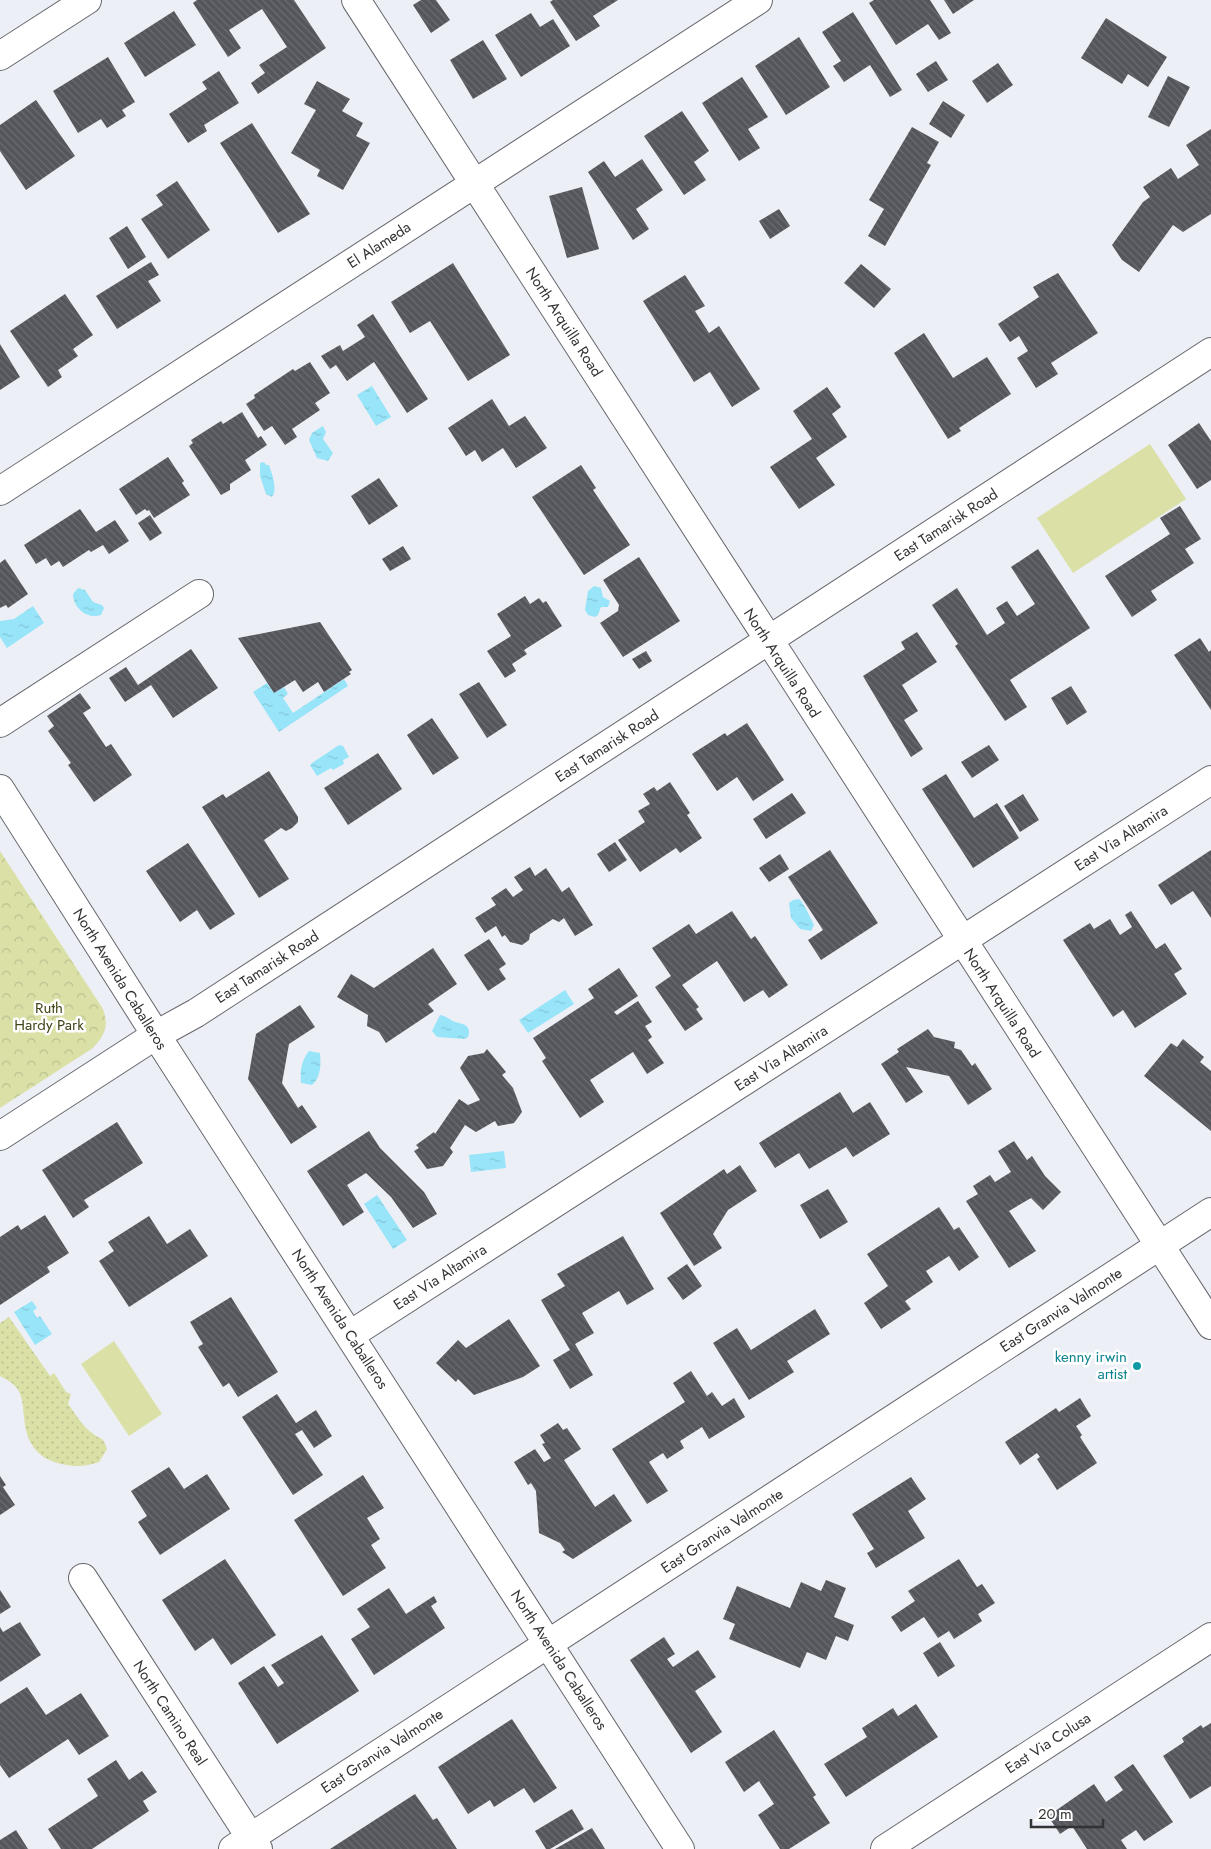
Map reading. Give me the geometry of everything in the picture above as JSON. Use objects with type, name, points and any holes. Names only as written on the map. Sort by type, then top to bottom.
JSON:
[{"type":"street","points":[[0,56],[87,0]]},
{"type":"street","name":"North Arquilla Road","points":[[356,0],[1211,1325]]},
{"type":"street","name":"El Alameda","points":[[0,491],[758,0]]},
{"type":"street","name":"East Tamarisk Road","points":[[0,1136],[156,1036],[204,1008],[1211,352]]},
{"type":"street","points":[[0,724],[199,594]]},
{"type":"street","name":"East Via Altamira","points":[[350,1335],[1211,780]]},
{"type":"street","name":"North Avenida Caballeros","points":[[0,789],[156,1036],[680,1849]]},
{"type":"street","name":"East Granvia Valmonte","points":[[247,1845],[548,1642],[1211,1212]]},
{"type":"street","name":"North Camino Real","points":[[83,1578],[247,1845]]},
{"type":"street","name":"East Via Colusa","points":[[885,1849],[1211,1638]]},
{"type":"green space","points":[[1150,444],[1186,499],[1073,573],[1037,518]]},
{"type":"green space","name":"Ruth Hardy Park","points":[[0,851],[103,1009],[106,1025],[103,1034],[93,1048],[0,1108]]},
{"type":"green space","points":[[9,1317],[50,1376],[54,1373],[66,1392],[71,1394],[68,1404],[79,1420],[104,1442],[107,1449],[99,1462],[80,1466],[61,1464],[45,1458],[34,1448],[27,1434],[20,1393],[12,1384],[0,1376],[0,1323]]},
{"type":"green space","points":[[114,1341],[162,1414],[129,1436],[81,1364]]},
{"type":"water","points":[[372,386],[391,417],[376,426],[357,395]]},
{"type":"water","points":[[323,426],[326,432],[323,439],[333,453],[328,461],[317,458],[309,440],[312,433]]},
{"type":"water","points":[[264,462],[266,465],[269,465],[273,477],[274,494],[272,497],[266,494],[260,476],[260,463]]},
{"type":"water","points":[[594,586],[601,588],[603,597],[610,601],[608,607],[601,607],[598,615],[595,617],[588,615],[585,610],[588,591]]},
{"type":"water","points":[[78,588],[85,590],[93,602],[102,605],[104,608],[101,615],[91,616],[78,608],[73,594]]},
{"type":"water","points":[[33,606],[44,623],[7,648],[0,637],[0,621],[14,619]]},
{"type":"water","points":[[344,679],[348,686],[279,732],[253,692],[267,683],[274,693],[284,687],[288,694],[283,698],[293,713]]},
{"type":"water","points":[[339,745],[343,746],[349,757],[343,760],[344,764],[333,770],[331,768],[317,776],[310,765]]},
{"type":"water","points":[[799,899],[814,925],[811,931],[800,929],[791,918],[789,903]]},
{"type":"water","points":[[565,990],[574,1004],[528,1033],[519,1020]]},
{"type":"water","points":[[440,1015],[466,1026],[469,1030],[468,1037],[464,1039],[437,1037],[432,1031]]},
{"type":"water","points":[[309,1051],[320,1053],[319,1075],[312,1085],[301,1083],[302,1066]]},
{"type":"water","points":[[504,1151],[506,1168],[471,1172],[469,1155]]},
{"type":"water","points":[[377,1195],[407,1240],[393,1249],[364,1204]]},
{"type":"water","points":[[32,1301],[37,1308],[33,1311],[37,1318],[40,1316],[52,1334],[35,1345],[14,1312]]},
{"type":"building","points":[[197,0],[294,0],[326,48],[258,94],[251,83],[265,73],[259,65],[287,47],[262,9],[229,30],[241,48],[228,57],[193,3]]},
{"type":"building","points":[[421,0],[436,0],[450,20],[431,33],[413,5]]},
{"type":"building","points":[[553,0],[618,0],[593,16],[600,26],[576,41],[550,2]]},
{"type":"building","points":[[874,0],[930,0],[951,33],[939,40],[928,24],[896,45],[869,3]]},
{"type":"building","points":[[944,0],[974,0],[953,14]]},
{"type":"building","points":[[174,11],[196,45],[145,77],[124,43]]},
{"type":"building","points":[[853,12],[902,90],[890,97],[870,65],[844,82],[833,66],[841,61],[822,32]]},
{"type":"building","points":[[531,13],[540,27],[553,19],[570,46],[521,77],[495,35]]},
{"type":"building","points":[[1106,18],[1167,57],[1148,87],[1128,74],[1122,84],[1081,58]]},
{"type":"building","points":[[799,37],[830,87],[786,115],[755,66]]},
{"type":"building","points":[[483,40],[507,79],[473,99],[450,60]]},
{"type":"building","points":[[108,57],[135,102],[122,110],[126,116],[107,128],[101,119],[78,133],[53,91]]},
{"type":"building","points":[[936,61],[948,80],[928,92],[916,74]]},
{"type":"building","points":[[998,63],[1013,85],[987,103],[972,81]]},
{"type":"building","points":[[219,71],[239,103],[204,125],[207,131],[188,143],[169,114],[207,89],[202,82]]},
{"type":"building","points":[[1168,76],[1190,87],[1169,127],[1148,117]]},
{"type":"building","points":[[742,77],[768,117],[748,129],[760,148],[739,161],[702,103]]},
{"type":"building","points":[[317,81],[350,99],[342,111],[363,123],[356,136],[370,143],[343,190],[317,176],[320,170],[291,153],[316,110],[304,104]]},
{"type":"building","points":[[36,100],[75,156],[26,190],[0,151],[0,125]]},
{"type":"building","points":[[943,101],[965,115],[951,138],[929,124]]},
{"type":"building","points":[[682,111],[709,151],[694,162],[706,180],[684,195],[644,136]]},
{"type":"building","points":[[252,123],[310,214],[278,233],[220,143]]},
{"type":"building","points":[[912,127],[939,142],[927,163],[931,165],[885,246],[868,236],[884,209],[869,200]]},
{"type":"building","points":[[1211,129],[1211,214],[1183,232],[1173,225],[1139,272],[1122,260],[1112,245],[1143,202],[1150,197],[1143,187],[1171,168],[1178,179],[1199,165],[1186,145]]},
{"type":"building","points":[[642,159],[663,190],[636,209],[649,229],[633,240],[588,172],[604,161],[615,177]]},
{"type":"building","points":[[177,181],[210,230],[168,259],[141,219],[163,205],[156,195]]},
{"type":"building","points":[[582,187],[599,249],[567,258],[549,196]]},
{"type":"building","points":[[779,209],[790,226],[770,239],[759,221]]},
{"type":"building","points":[[127,226],[146,257],[128,269],[109,238]]},
{"type":"building","points":[[151,262],[159,275],[148,281],[161,301],[117,329],[96,296]]},
{"type":"building","points":[[453,263],[510,355],[468,381],[430,321],[410,333],[391,302]]},
{"type":"building","points":[[861,264],[891,289],[874,308],[844,283]]},
{"type":"building","points":[[1058,273],[1098,333],[1051,363],[1058,374],[1036,388],[1017,358],[1028,351],[1019,336],[1010,342],[998,324],[1039,297],[1033,287]]},
{"type":"building","points":[[685,275],[705,306],[695,311],[709,333],[719,326],[760,389],[732,407],[710,372],[694,382],[643,301]]},
{"type":"building","points":[[65,294],[93,335],[73,349],[78,356],[58,370],[62,377],[48,387],[10,331]]},
{"type":"building","points":[[373,314],[428,399],[407,413],[374,362],[347,381],[336,365],[330,369],[321,356],[340,345],[343,351],[365,337],[357,325]]},
{"type":"building","points":[[924,333],[953,378],[987,357],[1011,394],[959,428],[961,431],[948,439],[894,353]]},
{"type":"building","points":[[0,344],[20,377],[0,390]]},
{"type":"building","points":[[310,362],[330,393],[315,403],[320,410],[292,429],[297,437],[285,445],[272,426],[264,431],[246,404],[255,398],[254,395],[293,369],[295,371]]},
{"type":"building","points":[[827,387],[841,407],[832,414],[847,437],[816,458],[835,485],[799,509],[770,467],[812,439],[793,411]]},
{"type":"building","points":[[492,399],[509,426],[525,416],[547,448],[516,468],[503,448],[482,462],[475,450],[466,456],[448,428]]},
{"type":"building","points":[[242,412],[258,438],[261,436],[267,445],[245,460],[251,470],[230,484],[230,490],[221,495],[189,446],[193,443],[191,440],[221,421],[223,424]]},
{"type":"building","points":[[1199,423],[1211,441],[1211,480],[1197,489],[1168,445]]},
{"type":"building","points":[[168,457],[184,481],[182,483],[190,495],[154,518],[149,510],[145,509],[136,515],[119,489]]},
{"type":"building","points":[[581,465],[596,488],[593,490],[630,545],[584,575],[532,497]]},
{"type":"building","points":[[379,478],[398,506],[369,525],[351,496]]},
{"type":"building","points":[[1180,506],[1201,539],[1185,549],[1194,563],[1151,591],[1157,600],[1132,617],[1105,576],[1170,534],[1160,518]]},
{"type":"building","points":[[80,509],[96,532],[115,520],[129,541],[109,554],[103,545],[91,552],[89,550],[63,567],[59,561],[51,566],[46,558],[36,564],[24,545]]},
{"type":"building","points":[[150,515],[162,533],[150,541],[138,523]]},
{"type":"building","points":[[403,546],[411,559],[390,571],[382,559]]},
{"type":"building","points":[[1038,549],[1090,628],[1010,680],[1027,707],[1005,721],[955,646],[958,644],[932,605],[957,588],[987,635],[1005,623],[996,608],[1007,601],[1017,616],[1035,604],[1011,567]]},
{"type":"building","points":[[639,557],[680,621],[623,657],[600,623],[618,611],[619,605],[603,580]]},
{"type":"building","points":[[5,559],[28,594],[8,608],[6,605],[0,608],[0,563]]},
{"type":"building","points":[[525,596],[530,604],[539,598],[543,603],[546,601],[562,626],[524,650],[527,654],[512,664],[516,671],[505,678],[487,651],[511,636],[497,614]]},
{"type":"building","points":[[320,622],[352,670],[349,672],[351,674],[324,692],[318,682],[303,692],[295,680],[274,693],[238,638]]},
{"type":"building","points":[[917,632],[937,662],[902,685],[918,711],[904,720],[923,749],[911,757],[863,676],[905,649],[901,642]]},
{"type":"building","points":[[1200,638],[1209,652],[1211,650],[1211,710],[1174,655]]},
{"type":"building","points":[[191,649],[218,688],[173,718],[151,685],[125,702],[109,678],[126,667],[138,685]]},
{"type":"building","points":[[646,651],[652,661],[639,669],[632,659]]},
{"type":"building","points":[[479,682],[507,725],[487,738],[459,694]]},
{"type":"building","points":[[1071,686],[1087,712],[1067,725],[1051,698]]},
{"type":"building","points":[[80,693],[91,708],[83,713],[106,747],[111,744],[132,775],[94,802],[68,765],[71,763],[48,731],[54,726],[47,716]]},
{"type":"building","points":[[432,718],[459,758],[433,775],[407,735]]},
{"type":"building","points":[[747,723],[784,780],[753,801],[737,777],[717,791],[692,754],[725,733],[727,736]]},
{"type":"building","points":[[989,745],[999,760],[972,778],[961,762]]},
{"type":"building","points":[[378,753],[402,789],[348,825],[324,788]]},
{"type":"building","points":[[269,771],[298,817],[298,822],[286,831],[281,828],[264,840],[289,879],[259,898],[202,807],[223,794],[226,798]]},
{"type":"building","points":[[946,774],[974,818],[997,803],[1019,838],[973,868],[922,789]]},
{"type":"building","points":[[670,782],[690,813],[687,815],[702,838],[680,853],[676,848],[640,872],[618,840],[645,822],[638,811],[650,804],[643,794],[654,787],[657,791]]},
{"type":"building","points":[[792,793],[806,813],[766,839],[753,819]]},
{"type":"building","points":[[1023,794],[1039,820],[1020,832],[1004,806]]},
{"type":"building","points":[[615,842],[627,860],[609,872],[597,854]]},
{"type":"building","points":[[188,843],[235,914],[210,930],[197,910],[180,922],[146,871]]},
{"type":"building","points":[[830,850],[878,923],[821,960],[808,940],[823,930],[788,877]]},
{"type":"building","points":[[1211,850],[1211,918],[1193,891],[1171,905],[1158,885]]},
{"type":"building","points":[[780,854],[789,869],[769,882],[759,868]]},
{"type":"building","points":[[530,867],[535,876],[546,868],[562,892],[569,887],[593,925],[575,936],[564,918],[559,922],[553,919],[530,934],[529,940],[522,945],[510,942],[505,935],[502,937],[496,926],[485,933],[475,918],[496,905],[491,898],[506,888],[513,897],[523,890],[514,877]]},
{"type":"building","points":[[732,911],[751,939],[755,936],[788,985],[769,998],[763,990],[744,1002],[717,961],[682,985],[699,1007],[696,1009],[703,1019],[685,1031],[655,987],[671,976],[652,948],[689,924],[696,934]]},
{"type":"building","points":[[1131,911],[1156,949],[1165,943],[1182,969],[1174,974],[1187,994],[1135,1028],[1123,1010],[1113,1017],[1063,940],[1090,923],[1094,929],[1110,919],[1120,935],[1132,927],[1125,915]]},
{"type":"building","points":[[489,939],[506,964],[499,969],[506,979],[488,991],[464,955]]},
{"type":"building","points":[[433,948],[457,984],[428,1004],[434,1011],[386,1043],[379,1032],[367,1026],[368,1015],[337,997],[351,974],[374,988]]},
{"type":"building","points":[[619,968],[638,996],[614,1012],[617,1015],[638,1001],[652,1022],[645,1026],[652,1037],[648,1040],[664,1063],[647,1074],[633,1052],[590,1080],[604,1102],[580,1118],[542,1061],[546,1058],[533,1038],[594,998],[588,989]]},
{"type":"building","points":[[300,1005],[315,1027],[289,1044],[282,1083],[298,1108],[302,1105],[317,1127],[291,1144],[248,1079],[256,1034]]},
{"type":"building","points":[[928,1029],[934,1037],[955,1042],[954,1048],[961,1050],[972,1066],[975,1063],[992,1089],[968,1105],[949,1076],[906,1067],[923,1092],[906,1103],[881,1064],[899,1052],[897,1049]]},
{"type":"building","points":[[1183,1039],[1204,1057],[1200,1062],[1211,1071],[1211,1131],[1144,1076],[1171,1043],[1177,1047]]},
{"type":"building","points":[[487,1049],[506,1072],[502,1075],[513,1088],[522,1112],[514,1123],[498,1126],[495,1121],[476,1132],[465,1125],[450,1148],[453,1152],[443,1166],[427,1169],[414,1151],[419,1148],[416,1145],[434,1132],[435,1134],[459,1099],[468,1105],[480,1100],[460,1068],[468,1056],[484,1053]]},
{"type":"building","points":[[840,1092],[853,1113],[870,1102],[890,1134],[853,1157],[846,1147],[809,1169],[799,1153],[775,1168],[759,1143]]},
{"type":"building","points":[[117,1122],[143,1163],[84,1200],[89,1207],[73,1218],[42,1170]]},
{"type":"building","points":[[369,1131],[380,1148],[424,1192],[437,1214],[413,1228],[391,1197],[366,1173],[347,1185],[364,1212],[343,1226],[307,1171]]},
{"type":"building","points":[[1014,1141],[1027,1160],[1032,1156],[1045,1176],[1061,1192],[1043,1210],[1031,1198],[1009,1211],[1036,1251],[1009,1268],[966,1201],[978,1194],[973,1186],[990,1175],[995,1182],[1011,1172],[998,1151]]},
{"type":"building","points":[[740,1165],[757,1191],[728,1210],[713,1234],[722,1248],[694,1266],[660,1213],[724,1169],[727,1174]]},
{"type":"building","points":[[828,1189],[848,1222],[820,1239],[800,1205]]},
{"type":"building","points":[[939,1207],[954,1230],[959,1227],[979,1257],[959,1271],[949,1256],[926,1271],[933,1282],[905,1301],[911,1309],[881,1329],[864,1303],[888,1286],[867,1254]]},
{"type":"building","points":[[45,1215],[69,1253],[47,1267],[50,1272],[0,1305],[0,1237],[18,1225],[21,1230]]},
{"type":"building","points":[[149,1216],[167,1244],[190,1229],[208,1256],[129,1307],[99,1261],[114,1251],[108,1242]]},
{"type":"building","points":[[623,1236],[654,1289],[627,1305],[619,1291],[582,1313],[594,1333],[575,1344],[593,1375],[570,1389],[553,1360],[570,1350],[541,1300],[565,1286],[557,1274]]},
{"type":"building","points":[[687,1264],[702,1286],[683,1300],[667,1278]]},
{"type":"building","points":[[231,1297],[278,1372],[238,1397],[229,1383],[223,1387],[198,1347],[203,1344],[190,1322]]},
{"type":"building","points":[[815,1309],[830,1334],[787,1361],[794,1372],[749,1400],[713,1343],[737,1328],[751,1350]]},
{"type":"building","points":[[509,1319],[540,1366],[523,1377],[474,1395],[458,1379],[456,1382],[436,1363],[458,1340],[466,1348]]},
{"type":"building","points":[[691,1371],[707,1396],[712,1392],[722,1406],[734,1398],[745,1417],[709,1439],[702,1427],[680,1441],[684,1448],[667,1459],[663,1453],[649,1462],[668,1491],[647,1504],[612,1449],[685,1402],[673,1383]]},
{"type":"building","points":[[277,1394],[296,1423],[316,1410],[332,1436],[314,1448],[302,1430],[295,1434],[323,1475],[293,1495],[242,1417]]},
{"type":"building","points":[[1080,1398],[1091,1416],[1076,1426],[1082,1435],[1080,1437],[1097,1463],[1057,1490],[1037,1459],[1040,1457],[1037,1453],[1020,1465],[1005,1442],[1056,1408],[1059,1412]]},
{"type":"building","points":[[558,1423],[563,1430],[567,1428],[581,1449],[564,1460],[595,1507],[614,1494],[632,1521],[573,1559],[562,1552],[565,1550],[560,1543],[539,1533],[536,1491],[531,1483],[528,1485],[514,1462],[535,1449],[544,1462],[551,1458],[542,1444],[545,1443],[540,1435]]},
{"type":"building","points":[[169,1467],[184,1489],[207,1474],[230,1509],[160,1555],[138,1522],[147,1516],[131,1491]]},
{"type":"building","points":[[363,1475],[384,1508],[367,1518],[380,1539],[371,1545],[386,1568],[343,1596],[294,1520]]},
{"type":"building","points":[[0,1476],[6,1485],[3,1487],[15,1505],[0,1515]]},
{"type":"building","points":[[911,1477],[926,1499],[908,1511],[925,1538],[876,1568],[867,1553],[874,1549],[852,1514]]},
{"type":"building","points":[[225,1559],[276,1635],[231,1665],[213,1638],[195,1651],[162,1600]]},
{"type":"building","points":[[959,1559],[977,1587],[982,1584],[995,1603],[978,1614],[982,1621],[954,1639],[949,1631],[938,1638],[924,1617],[901,1632],[891,1617],[915,1601],[908,1591]]},
{"type":"building","points":[[826,1580],[846,1588],[834,1617],[854,1625],[848,1641],[836,1636],[826,1660],[807,1652],[800,1668],[729,1639],[735,1624],[723,1619],[737,1586],[790,1608],[801,1582],[821,1591]]},
{"type":"building","points":[[389,1588],[406,1614],[434,1596],[437,1602],[431,1606],[445,1628],[374,1675],[351,1639],[370,1627],[357,1609]]},
{"type":"building","points":[[0,1590],[11,1607],[0,1614]]},
{"type":"building","points":[[20,1622],[41,1655],[0,1682],[0,1627],[3,1632]]},
{"type":"building","points":[[322,1635],[359,1691],[277,1744],[238,1683],[264,1666],[278,1687],[284,1683],[271,1665]]},
{"type":"building","points":[[664,1637],[675,1654],[667,1659],[673,1667],[698,1650],[716,1677],[695,1691],[722,1732],[691,1753],[630,1660]]},
{"type":"building","points":[[940,1642],[955,1666],[938,1677],[923,1653]]},
{"type":"building","points":[[27,1687],[46,1715],[81,1693],[109,1736],[79,1755],[68,1739],[9,1778],[0,1765],[0,1704]]},
{"type":"building","points":[[916,1704],[938,1737],[846,1797],[824,1764],[867,1737],[862,1728],[893,1708],[898,1716]]},
{"type":"building","points":[[512,1719],[557,1788],[534,1803],[524,1788],[494,1807],[490,1800],[468,1814],[438,1767]]},
{"type":"building","points":[[1211,1723],[1211,1786],[1190,1799],[1163,1756],[1184,1742],[1182,1738],[1201,1725],[1203,1728]]},
{"type":"building","points":[[774,1730],[816,1795],[813,1797],[830,1823],[789,1849],[780,1849],[758,1815],[774,1804],[759,1781],[744,1792],[725,1762]]},
{"type":"building","points":[[116,1760],[129,1780],[142,1771],[157,1792],[143,1801],[149,1811],[92,1849],[61,1849],[48,1829],[98,1796],[87,1779]]},
{"type":"building","points":[[1133,1764],[1173,1822],[1144,1841],[1136,1830],[1121,1840],[1127,1849],[1087,1849],[1072,1826],[1060,1834],[1048,1816],[1094,1784],[1106,1802],[1123,1790],[1114,1777]]},
{"type":"building","points":[[415,1794],[433,1820],[437,1818],[457,1849],[330,1849]]},
{"type":"building","points":[[572,1809],[584,1829],[550,1849],[546,1849],[535,1831]]},
{"type":"building","points":[[592,1828],[605,1849],[555,1849]]},
{"type":"building","points":[[16,1830],[28,1849],[0,1849],[0,1840]]},
{"type":"place","name":"kenny irwin artist","points":[[1137,1366]]}]
